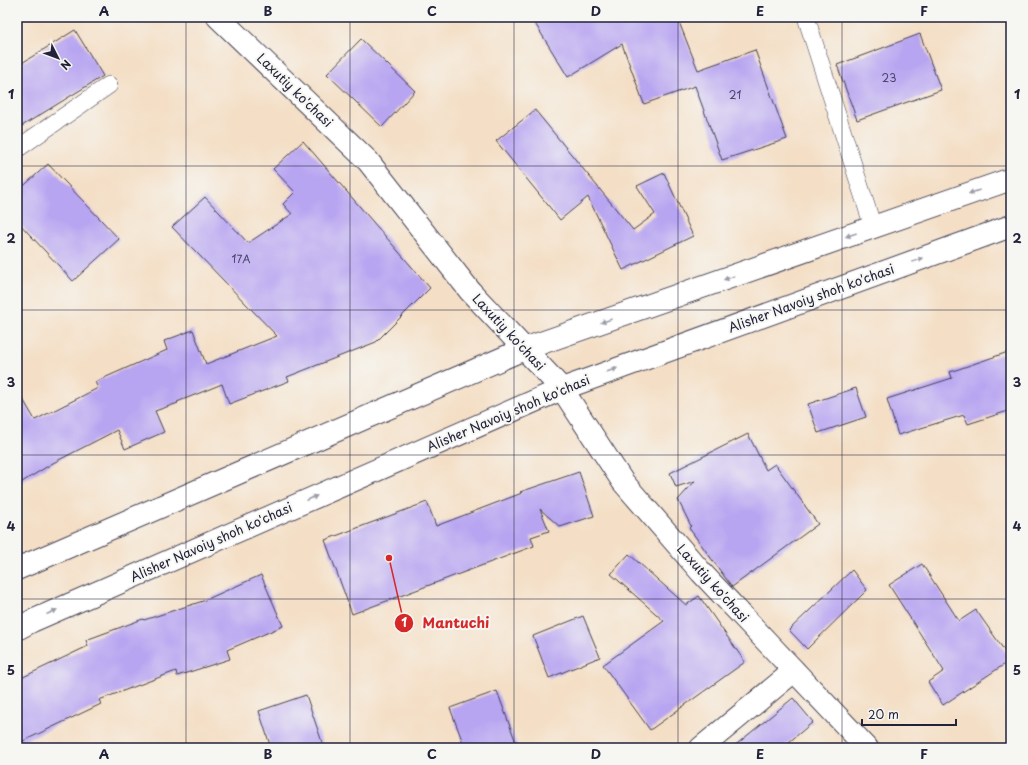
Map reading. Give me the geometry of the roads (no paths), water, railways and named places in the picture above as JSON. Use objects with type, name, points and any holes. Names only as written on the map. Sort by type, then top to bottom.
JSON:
[{"type":"main road","name":"Laxutiy ko'chasi","points":[[218,17],[368,161],[470,291],[562,388],[623,482],[701,572],[867,748]]},
{"type":"main road","points":[[17,569],[524,349],[1011,179]]},
{"type":"main road","name":"Alisher Navoiy shoh ko'chasi","points":[[17,629],[562,388],[1011,226]]},
{"type":"main road","points":[[701,748],[794,671]]},
{"type":"lane","points":[[806,17],[873,228]]},
{"type":"lane","points":[[17,149],[109,85]]},
{"type":"place","name":"Mantuchi","points":[[389,558]]}]
